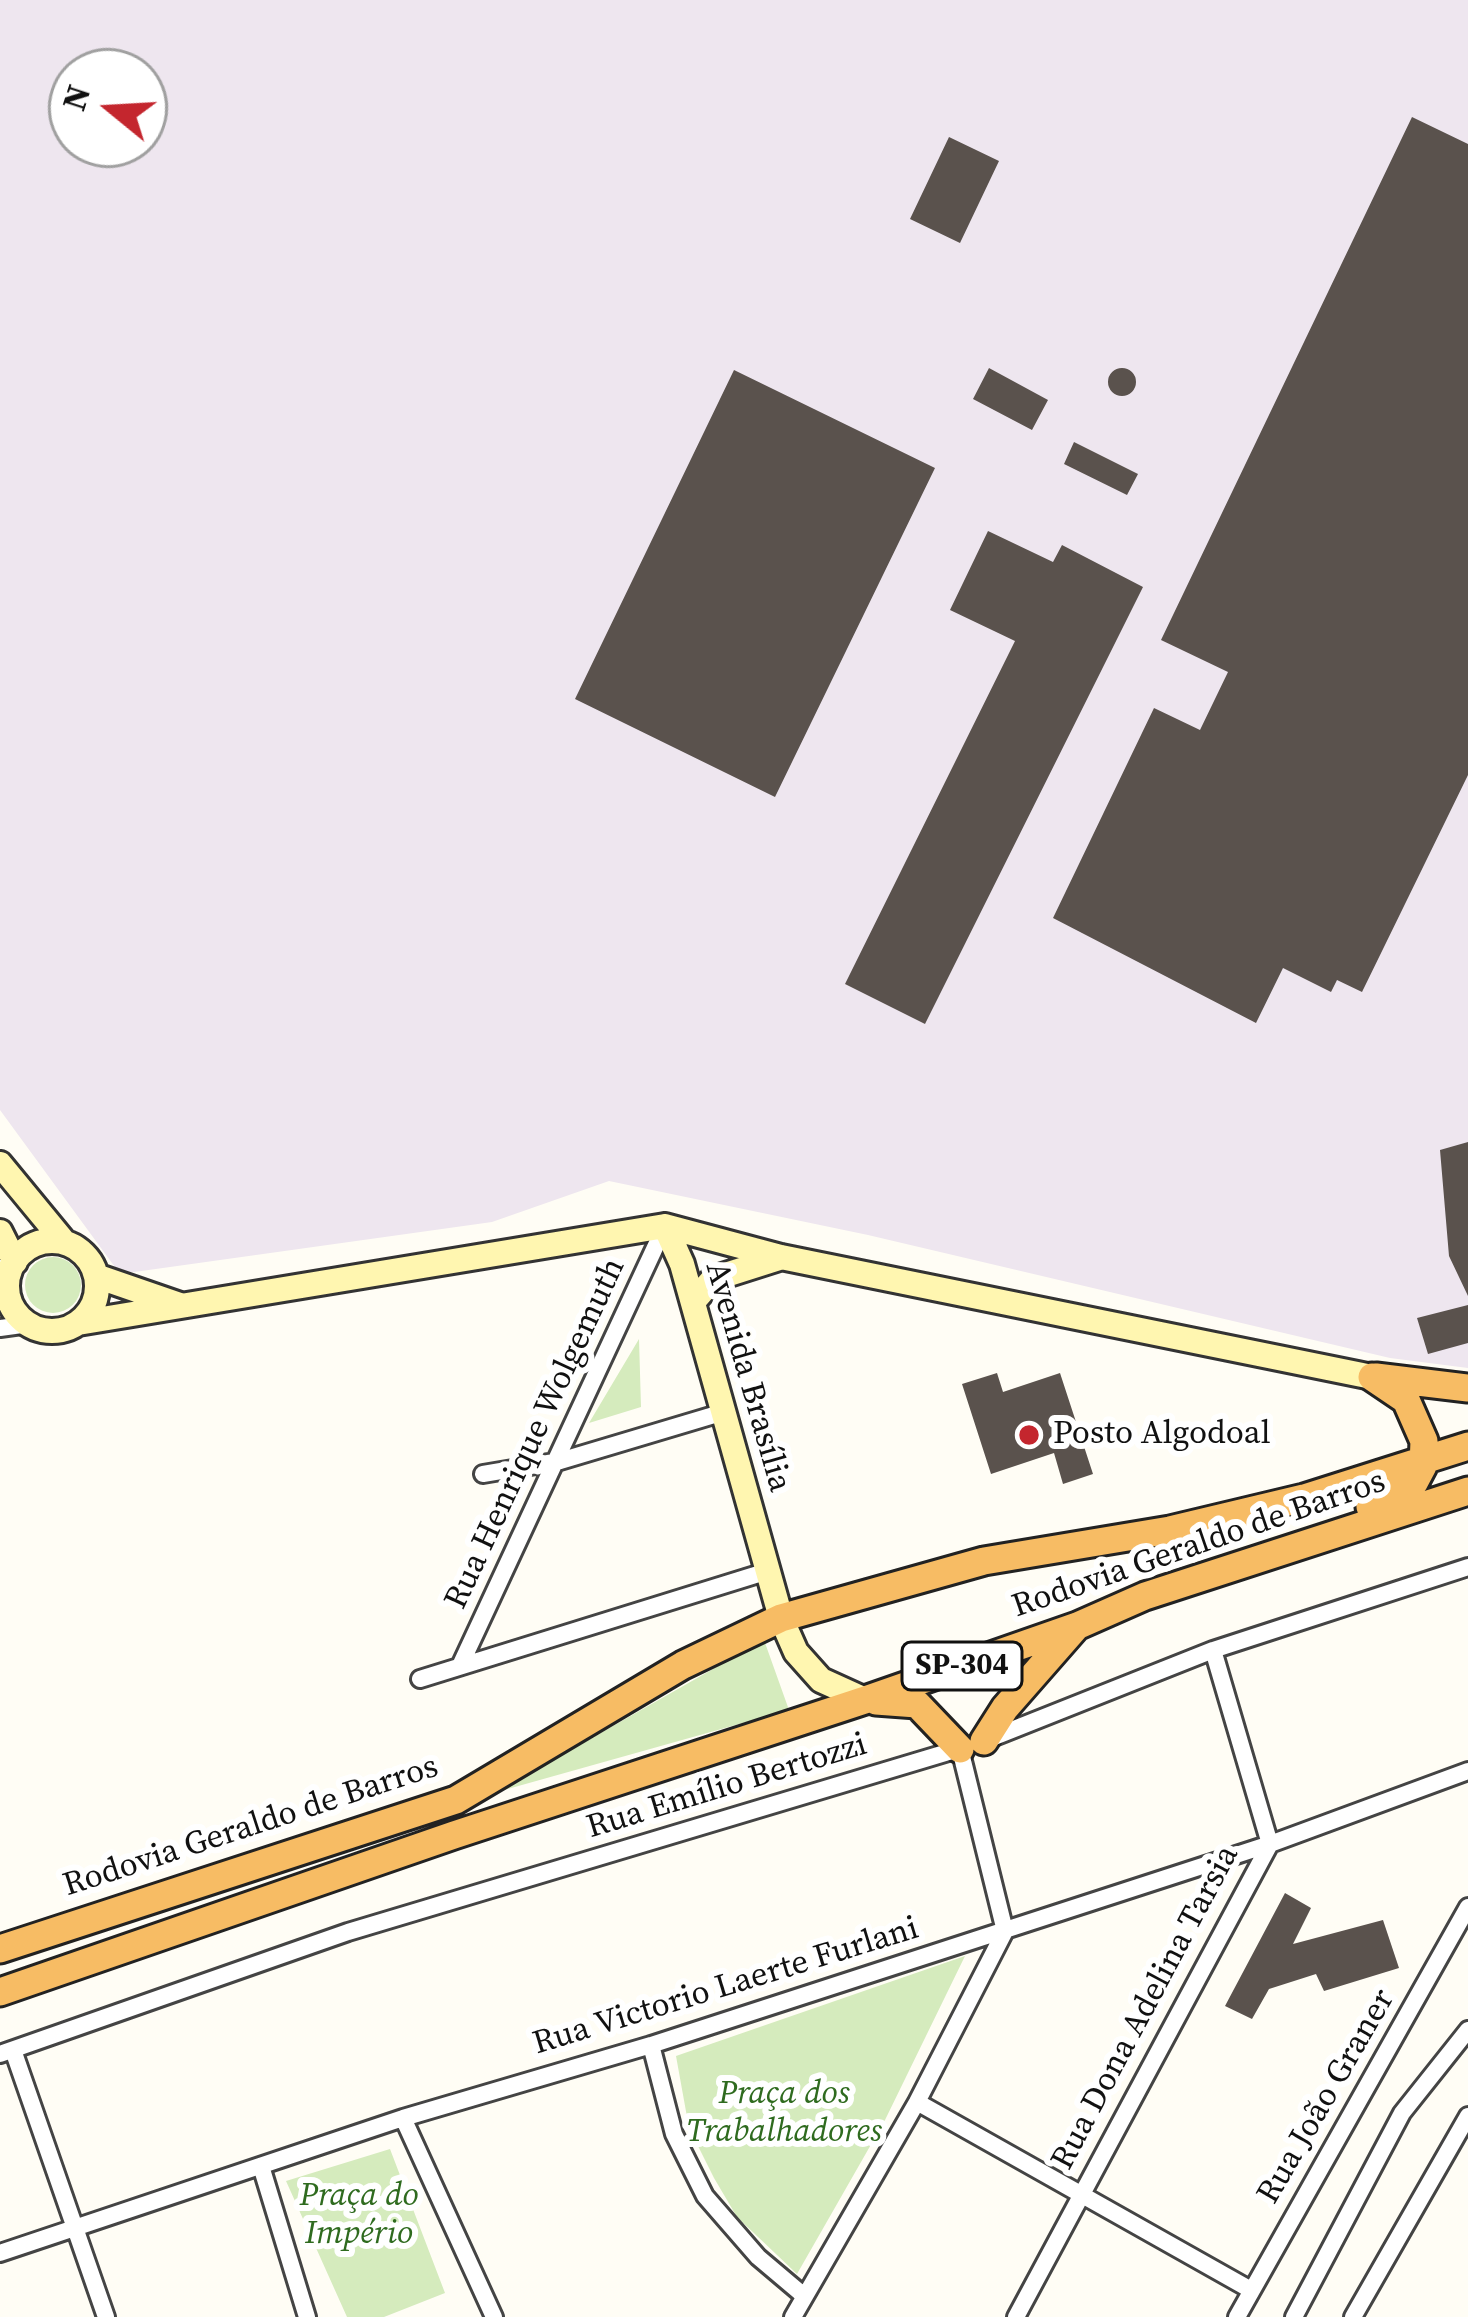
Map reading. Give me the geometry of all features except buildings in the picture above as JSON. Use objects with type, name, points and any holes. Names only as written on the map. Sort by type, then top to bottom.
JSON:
[{"type":"highway","points":[[1372,1377],[1468,1388]]},
{"type":"highway","points":[[1145,1596],[1396,1497],[1414,1483],[1423,1459],[1419,1420],[1406,1400],[1372,1377]]},
{"type":"highway","name":"Rodovia Geraldo de Barros","points":[[0,1949],[456,1800],[683,1665],[781,1618],[984,1561],[1170,1530],[1304,1498],[1468,1445]]},
{"type":"highway","name":"Rodovia Geraldo de Barros","points":[[0,1992],[454,1834],[866,1700],[1077,1626],[1145,1596],[1468,1491]]},
{"type":"highway","points":[[866,1700],[917,1704],[972,1745],[1077,1626]]},
{"type":"main road","points":[[0,1164],[65,1244],[82,1252],[96,1276],[92,1307],[78,1323]]},
{"type":"main road","points":[[0,1232],[14,1309],[28,1324],[54,1331],[78,1323],[665,1226],[781,1258],[1372,1377]]},
{"type":"main road","name":"Avenida Brasília","points":[[665,1226],[693,1302],[781,1618],[796,1652],[821,1680],[866,1700]]},
{"type":"main road","points":[[6,1277],[34,1245],[65,1244]]},
{"type":"main road","points":[[693,1302],[713,1279],[781,1258]]},
{"type":"main road","points":[[96,1276],[188,1308]]},
{"type":"street","name":"Rua Henrique Wolgemuth","points":[[460,1666],[560,1461],[665,1226]]},
{"type":"street","points":[[0,1328],[28,1324]]},
{"type":"street","points":[[483,1474],[560,1461],[724,1412]]},
{"type":"street","name":"Rua Emílio Bertozzi","points":[[6,2052],[348,1932],[972,1745],[1213,1650],[1468,1567]]},
{"type":"street","points":[[420,1679],[768,1571]]},
{"type":"street","name":"Rua Dona Adelina Tarsia","points":[[1016,2317],[1270,1844],[1213,1650]]},
{"type":"street","points":[[793,2317],[916,2102],[1005,1930],[972,1745]]},
{"type":"street","name":"Rua Victorio Laerte Furlani","points":[[0,2253],[404,2118],[651,2045],[1270,1844],[1468,1771]]},
{"type":"street","name":"Rua João Graner","points":[[1237,2317],[1462,1934],[1468,1907]]},
{"type":"street","points":[[1294,2317],[1402,2113],[1468,2030]]},
{"type":"street","points":[[651,2045],[674,2134],[705,2196],[758,2257],[803,2296]]},
{"type":"street","points":[[6,2052],[106,2317]]},
{"type":"street","points":[[916,2102],[1251,2290]]},
{"type":"street","points":[[1352,2317],[1468,2116]]},
{"type":"street","points":[[404,2118],[494,2317]]},
{"type":"street","points":[[261,2166],[307,2317]]},
{"type":"shaded area","points":[[0,0],[1468,0],[1468,1368],[1390,1358],[868,1235],[609,1181],[492,1222],[120,1274],[0,1110]]},
{"type":"green space","points":[[53,1257],[72,1266],[81,1285],[72,1304],[53,1313],[34,1304],[25,1285],[34,1266]]},
{"type":"green space","points":[[639,1339],[641,1407],[589,1423]]},
{"type":"green space","points":[[764,1640],[789,1710],[497,1792]]},
{"type":"green space","name":"Praça dos Trabalhadores","points":[[965,1956],[885,2120],[797,2274],[737,2217],[714,2178],[689,2128],[676,2056]]},
{"type":"green space","name":"Praça do Império","points":[[390,2149],[445,2293],[384,2317],[347,2317],[286,2181]]},
{"type":"place","name":"Posto Algodoal","points":[[1029,1435]]}]
